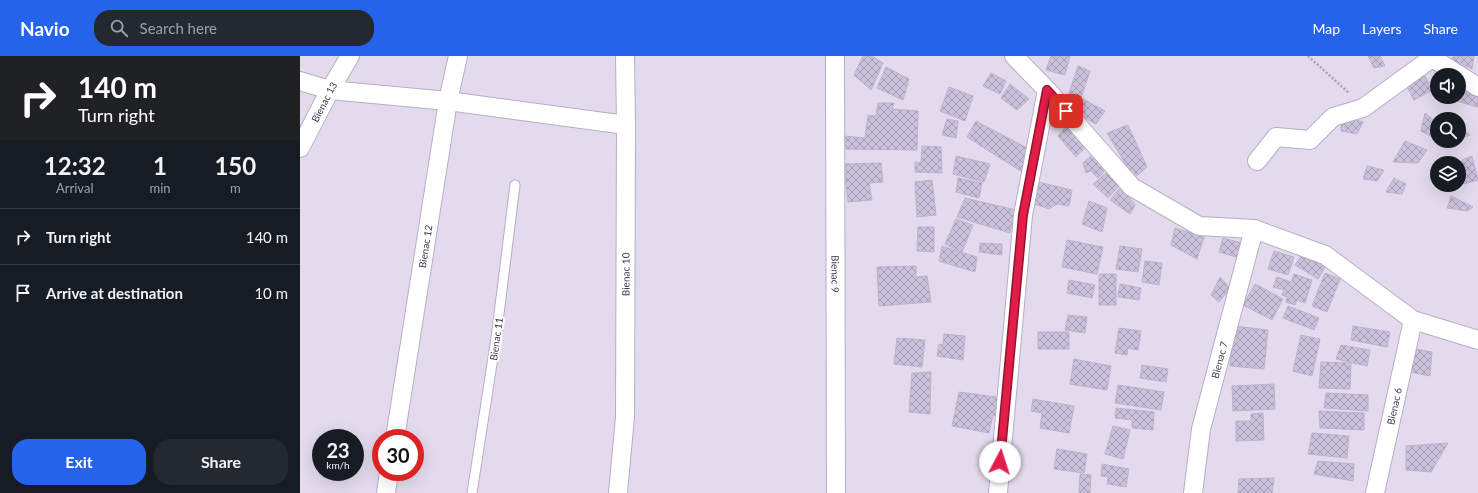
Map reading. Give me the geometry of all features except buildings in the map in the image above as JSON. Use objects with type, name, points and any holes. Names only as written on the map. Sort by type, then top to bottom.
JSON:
[{"type":"street","name":"Bienac 13","points":[[300,148],[330,90],[350,56]]},
{"type":"street","name":"Bienac 12","points":[[396,429],[448,102],[458,56]]},
{"type":"street","name":"Bienac 10","points":[[618,493],[625,417],[625,56]]},
{"type":"street","name":"Bienac 9","points":[[835,56],[836,493]]},
{"type":"street","points":[[1014,56],[1047,90],[1132,188],[1200,226],[1254,229],[1325,254],[1413,320],[1478,340]]},
{"type":"street","points":[[1257,161],[1276,137],[1310,140],[1333,117],[1363,108],[1432,58],[1448,68]]},
{"type":"street","points":[[1466,79],[1478,87]]},
{"type":"street","points":[[300,81],[330,90],[448,102],[626,125]]},
{"type":"street","points":[[998,493],[1023,215],[1047,90]]},
{"type":"street","name":"Bienac 7","points":[[1193,493],[1202,429],[1254,229]]},
{"type":"street","name":"Bienac 6","points":[[1375,493],[1413,320]]},
{"type":"street","points":[[386,493],[388,481]]},
{"type":"lane","name":"Bienac 11","points":[[472,493],[496,338],[515,185]]},
{"type":"path","points":[[1308,56],[1345,89],[1363,108]]},
{"type":"shaded area","points":[[300,56],[1478,56],[1478,493],[300,493]]},
{"type":"route","points":[[1000,462],[1023,215],[1047,90],[1066,111]]}]
